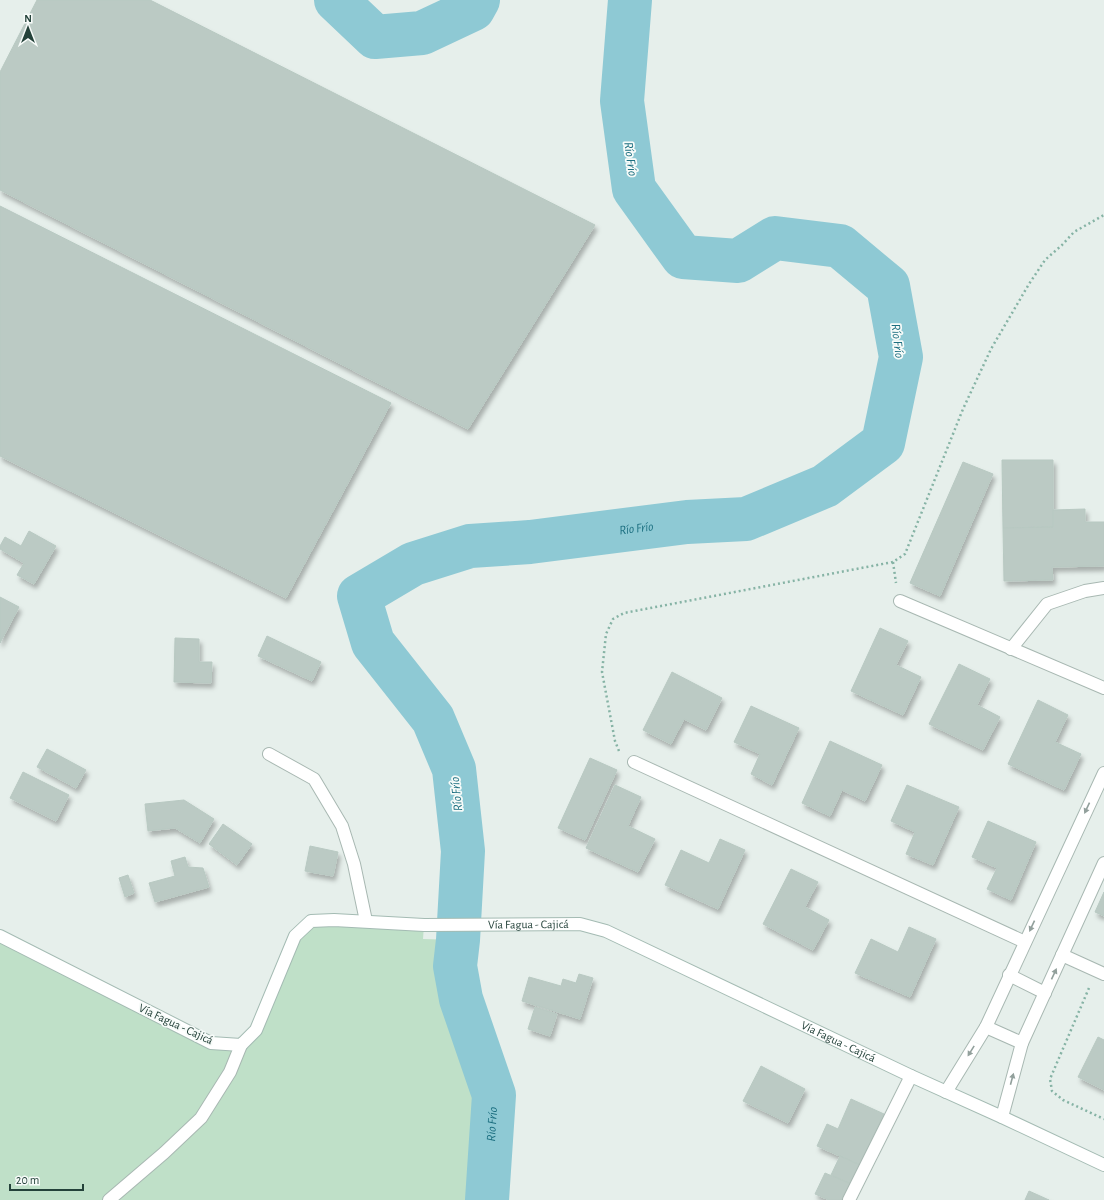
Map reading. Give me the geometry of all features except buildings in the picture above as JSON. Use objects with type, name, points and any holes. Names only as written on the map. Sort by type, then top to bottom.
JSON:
[{"type":"street","points":[[1011,649],[1047,604],[1085,591],[1104,588]]},
{"type":"street","points":[[900,601],[1104,688]]},
{"type":"street","points":[[270,754],[314,779],[342,826],[354,864],[366,922]]},
{"type":"street","points":[[634,762],[1025,942]]},
{"type":"street","points":[[946,1092],[986,1027],[1104,773]]},
{"type":"street","points":[[1002,1117],[1022,1043],[1104,863]]},
{"type":"street","name":"Vía Fagua - Cajicá","points":[[0,936],[211,1043],[241,1045],[256,1030],[295,936],[311,921],[334,920],[424,925],[580,924],[606,931],[911,1076],[1104,1165]]},
{"type":"street","points":[[1062,955],[1100,973]]},
{"type":"street","points":[[1010,975],[1044,993]]},
{"type":"street","points":[[986,1027],[1022,1043]]},
{"type":"street","points":[[109,1200],[164,1153],[201,1118],[230,1072],[241,1045]]},
{"type":"street","points":[[849,1200],[911,1076]]},
{"type":"path","points":[[634,762],[627,760],[620,752],[615,741],[602,672],[606,634],[613,619],[624,613],[892,562],[905,554],[963,409],[991,349],[1029,284],[1045,260],[1074,232],[1104,216]]},
{"type":"path","points":[[1100,973],[1050,1080],[1052,1091],[1063,1100],[1104,1119]]},
{"type":"green space","points":[[311,921],[424,925],[423,939],[458,940],[455,966],[461,999],[494,1095],[489,1177],[506,1200],[0,1200],[0,936],[211,1043],[241,1045],[256,1030],[295,936]]},
{"type":"waterway","name":"Río Frío","points":[[336,0],[375,37],[422,33],[473,9],[478,0]]},
{"type":"waterway","name":"Río Frío","points":[[487,1200],[494,1095],[461,999],[455,966],[463,851],[454,769],[433,719],[373,643],[359,596],[413,564],[470,546],[530,542],[687,522],[746,519],[825,486],[883,443],[901,357],[888,286],[840,246],[775,238],[738,261],[683,257],[634,189],[622,101],[630,0]]}]
